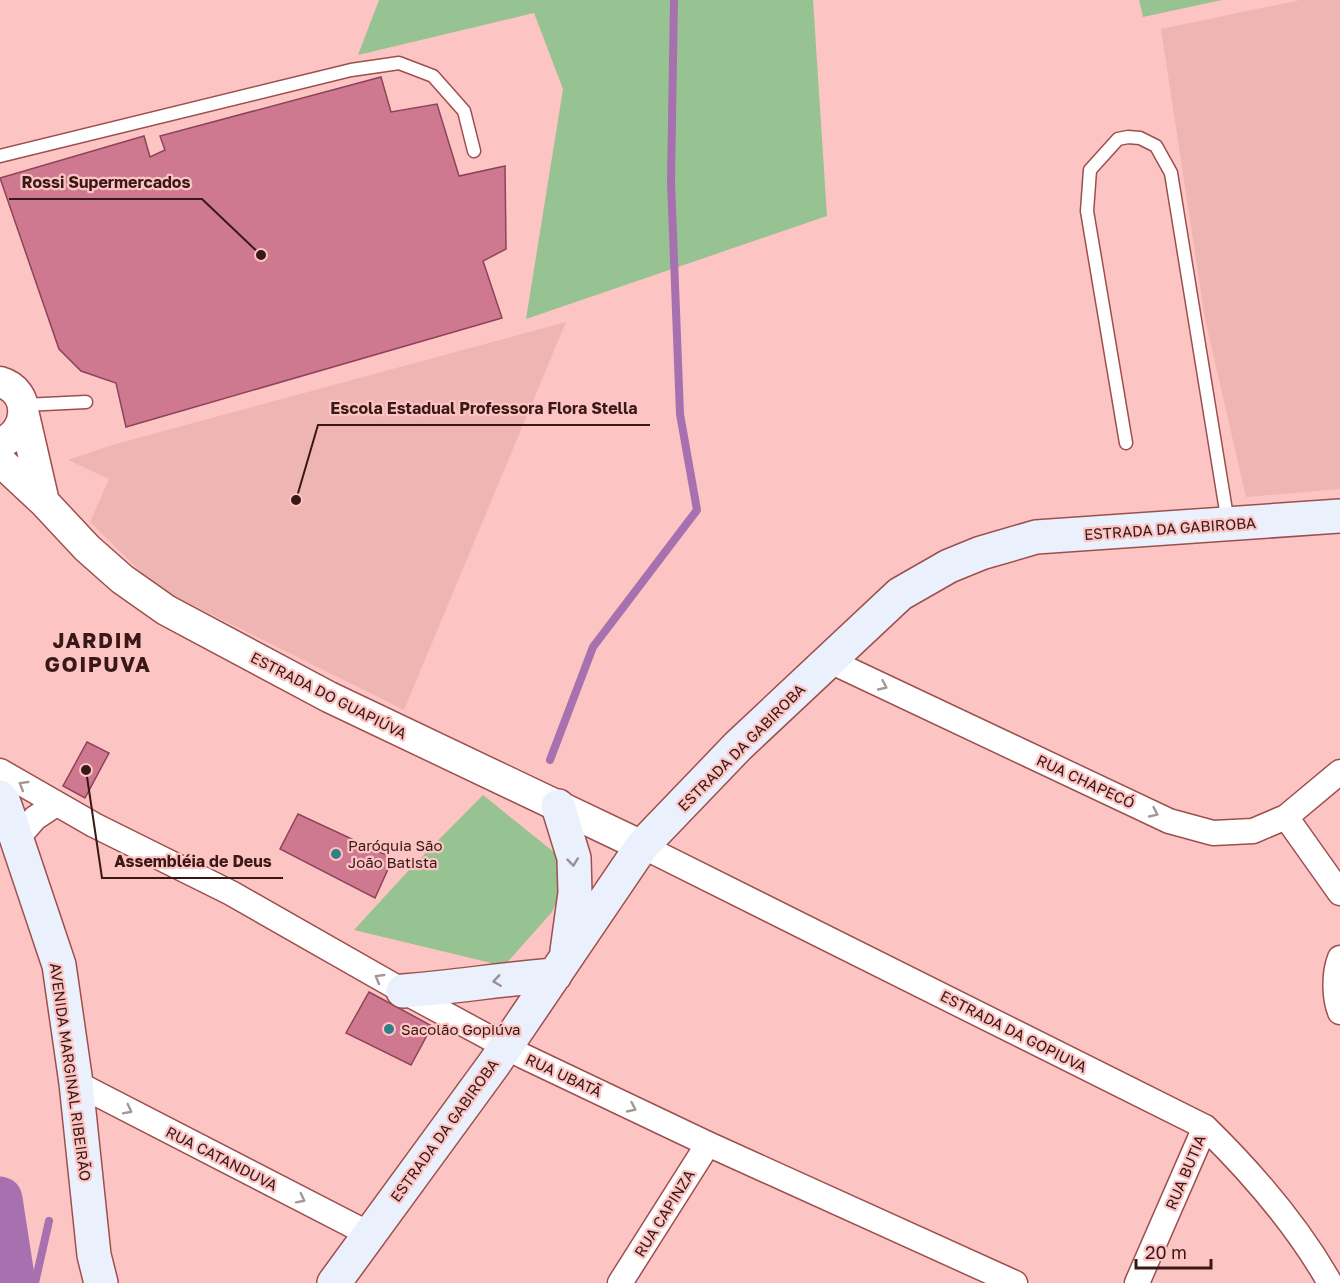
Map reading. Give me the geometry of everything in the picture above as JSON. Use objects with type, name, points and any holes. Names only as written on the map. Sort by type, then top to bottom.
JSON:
[{"type":"main road","name":"ESTRADA DA GABIROBA","points":[[334,1283],[494,1064],[642,846],[738,746],[900,594],[949,566],[981,553],[1036,537],[1340,516]]},
{"type":"main road","name":"AVENIDA MARGINAL RIBEIRÃO","points":[[0,797],[59,965],[94,1255],[100,1283]]},
{"type":"main road","points":[[403,992],[456,987],[560,968],[575,893],[574,858],[558,806]]},
{"type":"street","name":"ESTRADA DO GUAPIÚVA","points":[[0,359],[15,397],[45,502]]},
{"type":"street","points":[[0,443],[16,434],[22,425],[15,397]]},
{"type":"street","name":"ESTRADA DO GUAPIÚVA","points":[[0,461],[45,502],[96,556],[122,579],[166,610],[329,697],[642,846]]},
{"type":"street","name":"RUA CHAPECÓ","points":[[830,661],[1169,820],[1213,833],[1253,831],[1286,817],[1340,772]]},
{"type":"street","name":"RUA UBATÃ","points":[[0,771],[56,804],[231,893],[504,1047],[708,1144],[1015,1283]]},
{"type":"street","points":[[10,829],[35,818],[56,804]]},
{"type":"street","points":[[1286,817],[1340,893]]},
{"type":"street","name":"ESTRADA DA GOPIUVA","points":[[642,846],[1205,1127],[1236,1157],[1269,1197],[1315,1257],[1330,1283]]},
{"type":"street","points":[[1340,958],[1337,966],[1337,1003],[1340,1012]]},
{"type":"street","name":"RUA CATANDUVA","points":[[75,1083],[369,1234]]},
{"type":"street","name":"RUA BUTIA","points":[[1137,1283],[1205,1127]]},
{"type":"street","name":"RUA CAPINZA","points":[[620,1283],[708,1144]]},
{"type":"lane","points":[[0,156],[351,70],[399,63],[433,76],[465,111],[474,151]]},
{"type":"lane","points":[[1126,443],[1087,212],[1090,170],[1118,140],[1128,137],[1140,138],[1156,146],[1171,173],[1228,524]]},
{"type":"lane","points":[[15,397],[86,402]]},
{"type":"shaded area","points":[[1300,0],[1340,0],[1340,489],[1246,497],[1205,319],[1161,29]]},
{"type":"shaded area","points":[[566,322],[404,710],[156,587],[90,522],[109,479],[68,460],[112,445]]},
{"type":"green space","points":[[379,0],[813,0],[827,216],[526,319],[563,89],[534,13],[358,55]]},
{"type":"green space","points":[[1139,0],[1222,0],[1143,17]]},
{"type":"green space","points":[[483,795],[560,857],[561,891],[552,912],[504,966],[354,930],[409,870]]},
{"type":"building","points":[[381,77],[391,112],[437,104],[459,176],[505,166],[506,249],[483,261],[502,318],[126,427],[116,383],[81,371],[59,349],[0,178],[144,136],[150,157],[165,150],[160,136]]},
{"type":"building","points":[[87,742],[109,753],[85,798],[63,786]]},
{"type":"building","name":"Paróquia São João Batista","points":[[298,814],[393,858],[375,898],[280,849]]},
{"type":"building","name":"Sacolão Gopiúva","points":[[369,992],[432,1026],[411,1065],[346,1033]]},
{"type":"waterway","points":[[550,760],[593,647],[697,510],[680,414],[671,182],[674,0]]},
{"type":"waterway","points":[[0,1199],[13,1283]]},
{"type":"waterway","points":[[35,1283],[49,1221]]},
{"type":"place","name":"Rossi Supermercados","points":[[261,255]]},
{"type":"place","name":"Escola Estadual Professora Flora Stella","points":[[296,500]]},
{"type":"place","name":"Assembléia de Deus","points":[[86,770]]},
{"type":"place","name":"Paróquia São João Batista","points":[[336,854]]},
{"type":"place","name":"Sacolão Gopiúva","points":[[389,1029]]},
{"type":"district","name":"JARDIM GOIPUVA","points":[[98,652]]}]
